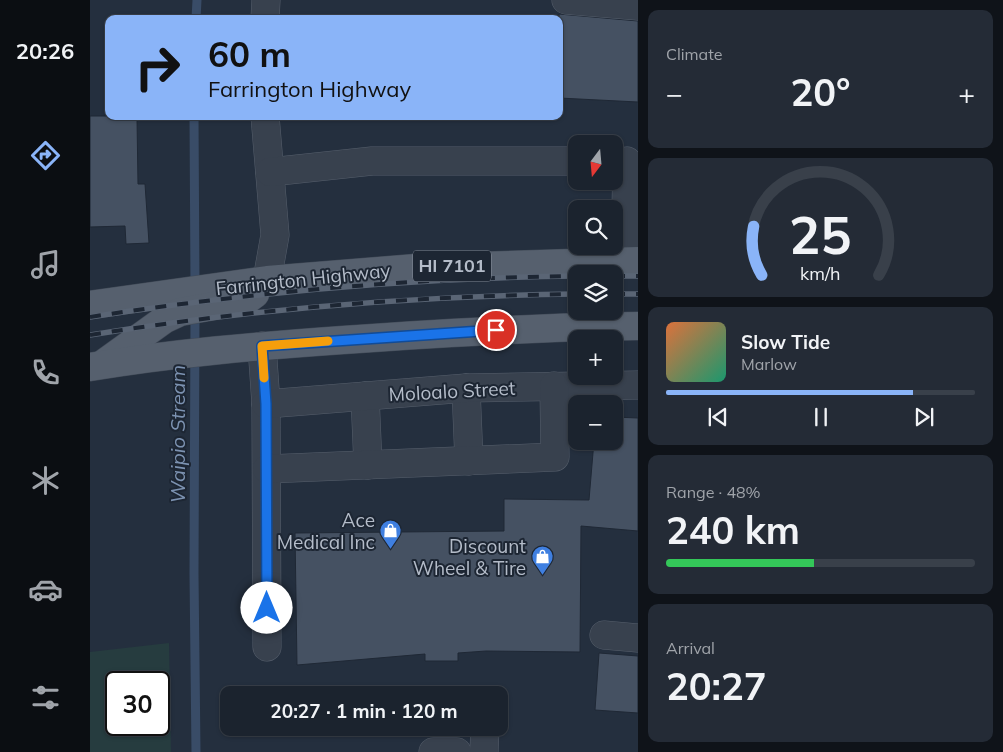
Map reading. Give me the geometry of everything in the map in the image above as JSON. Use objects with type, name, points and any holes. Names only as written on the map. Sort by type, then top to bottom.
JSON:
[{"type":"main road","name":"Farrington Highway","points":[[90,305],[165,306],[223,296],[267,280],[416,268],[631,261]]},
{"type":"main road","points":[[96,366],[165,306]]},
{"type":"main road","points":[[96,366],[166,356],[262,346],[466,331],[638,326]]},
{"type":"street","points":[[265,15],[266,0]]},
{"type":"street","points":[[566,0],[638,6]]},
{"type":"street","points":[[265,120],[275,235],[267,280]]},
{"type":"street","points":[[626,160],[631,261]]},
{"type":"street","points":[[270,172],[372,161],[568,161]]},
{"type":"street","points":[[262,346],[266,404],[267,647]]},
{"type":"street","name":"Moloalo Street","points":[[266,404],[466,388],[638,385]]},
{"type":"street","points":[[266,469],[555,458],[554,386]]},
{"type":"street","points":[[466,388],[469,461]]},
{"type":"street","points":[[365,396],[368,465]]},
{"type":"street","points":[[604,635],[638,638]]},
{"type":"street","points":[[484,752],[485,736]]},
{"type":"street","points":[[433,752],[457,752]]},
{"type":"green space","points":[[169,643],[170,671],[105,671],[105,736],[170,736],[170,698],[171,752],[90,752],[90,652]]},
{"type":"building","points":[[559,14],[638,21],[638,102],[563,98],[563,15]]},
{"type":"building","points":[[90,116],[105,116],[105,120],[137,120],[138,184],[145,184],[149,243],[126,244],[125,226],[90,227]]},
{"type":"building","points":[[623,417],[638,418],[638,531],[581,526],[580,652],[486,651],[458,653],[458,661],[425,661],[425,654],[297,665],[295,533],[504,531],[504,499],[589,500],[593,450],[623,450]]},
{"type":"building","points":[[599,653],[638,656],[638,713],[595,710]]},
{"type":"waterway","name":"Waipio Stream","points":[[196,15],[197,0]]},
{"type":"waterway","name":"Waipio Stream","points":[[194,120],[195,287]]},
{"type":"waterway","name":"Waipio Stream","points":[[195,312],[194,574],[196,752]]},
{"type":"railway","points":[[90,317],[211,300],[332,288],[393,283],[568,276]]},
{"type":"railway","points":[[623,276],[638,276]]},
{"type":"railway","points":[[90,335],[272,311],[393,301],[568,294]]},
{"type":"railway","points":[[623,294],[638,294]]},
{"type":"slow traffic","points":[[264,378],[262,346],[328,341]]},
{"type":"place","name":"Ace Medical Inc","points":[[391,550]]},
{"type":"place","name":"Discount Wheel & Tire","points":[[542,576]]},
{"type":"route","points":[[267,608],[266,404],[262,346],[496,330]]}]
